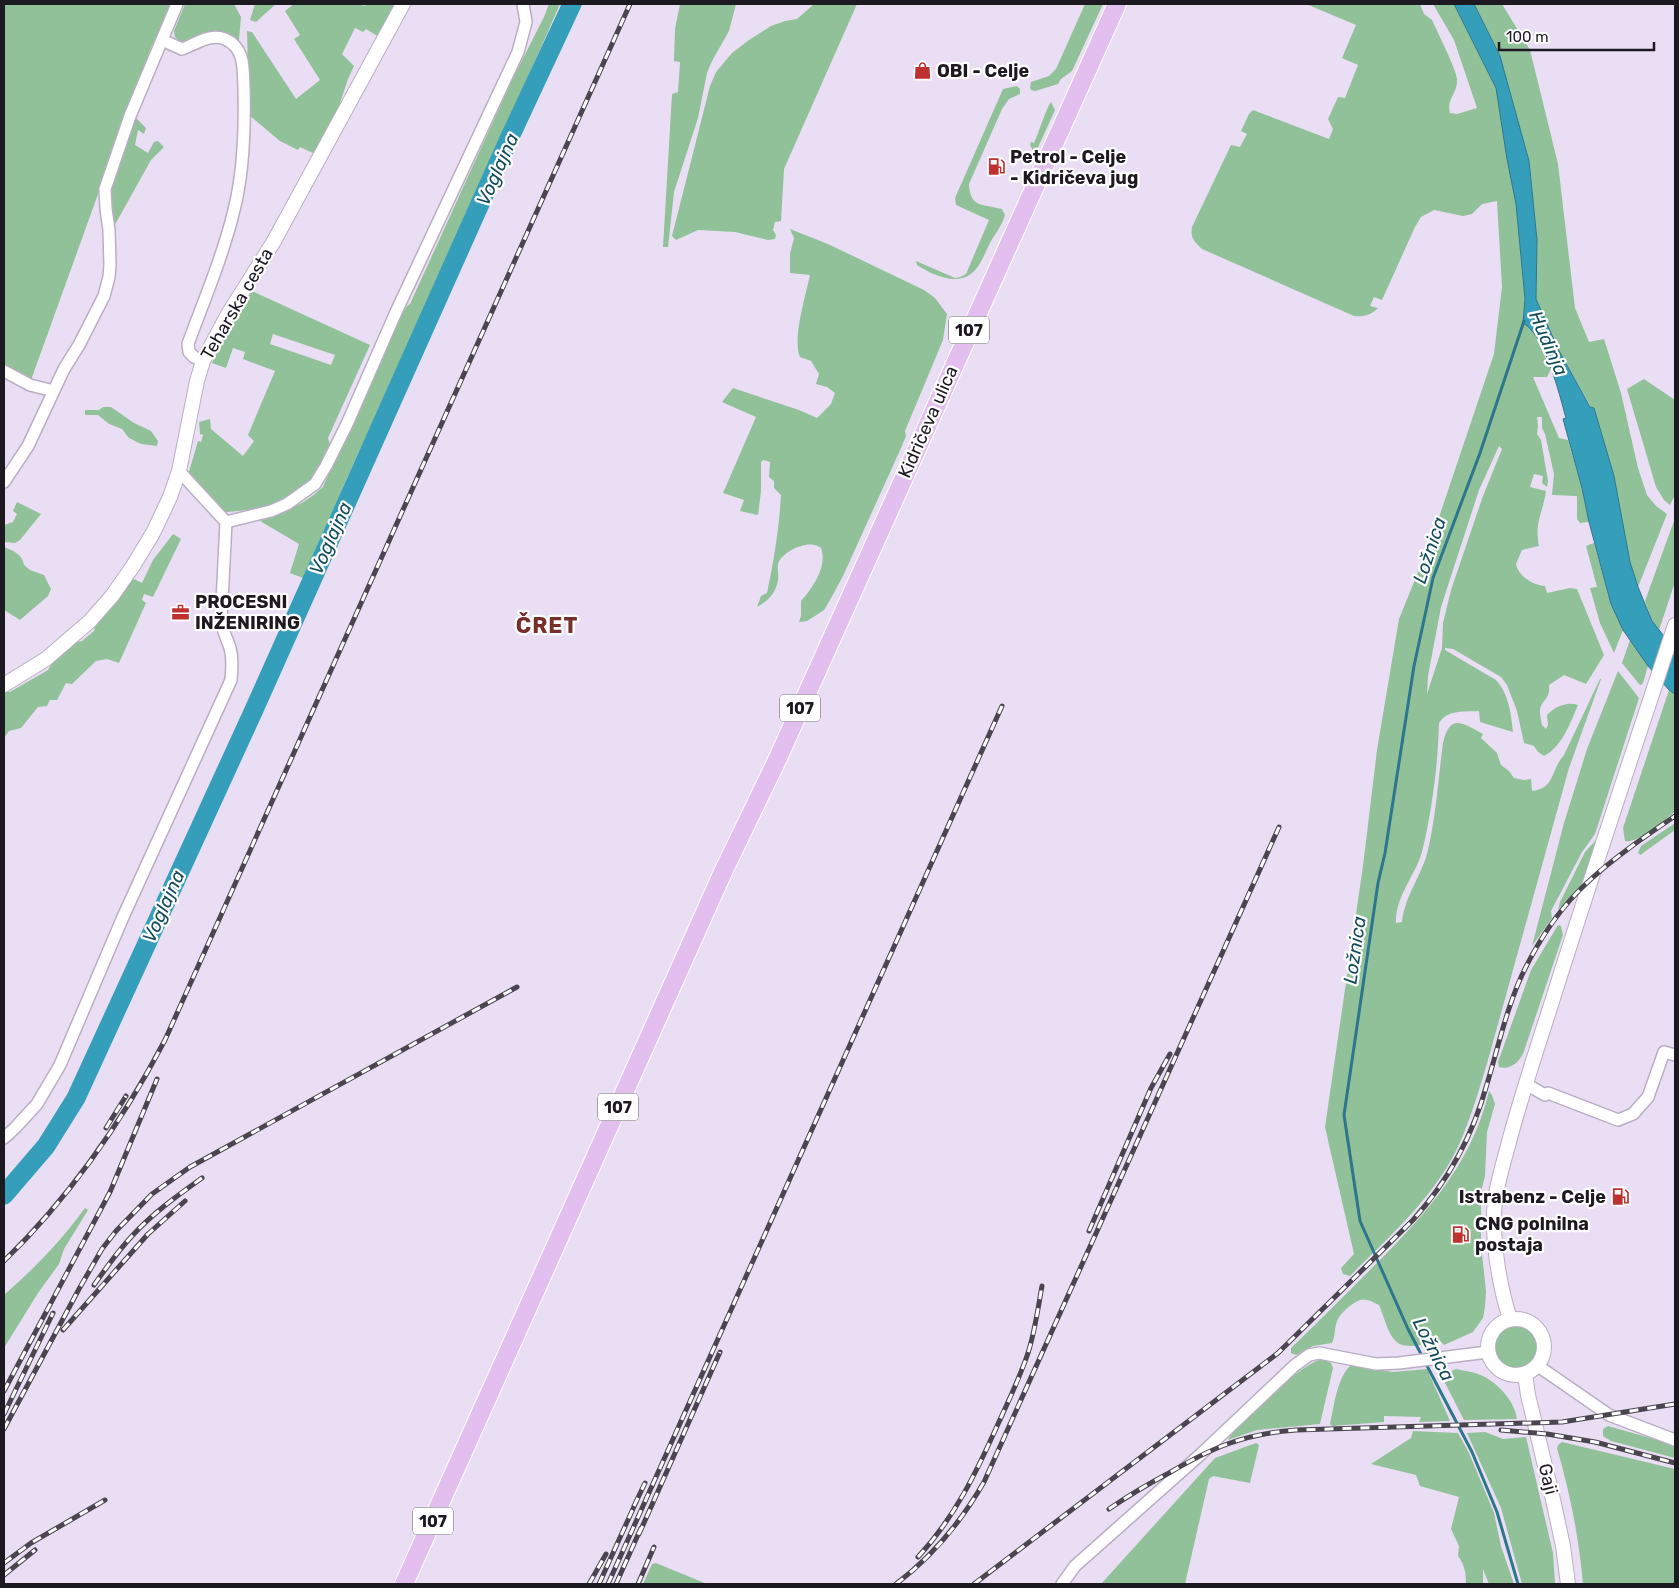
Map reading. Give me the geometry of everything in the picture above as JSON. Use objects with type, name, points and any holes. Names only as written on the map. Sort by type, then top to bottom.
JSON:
[{"type":"main road","name":"Kidričeva ulica","points":[[404,1584],[723,872],[778,758],[1118,4]]},
{"type":"street","points":[[4,482],[28,446],[104,296],[110,265],[105,189],[130,116],[178,4]]},
{"type":"street","name":"Teharska cesta","points":[[4,685],[46,659],[90,621],[112,596],[134,566],[170,497],[179,471],[196,381],[203,361],[226,316],[274,241],[403,4]]},
{"type":"street","points":[[226,522],[271,511],[287,504],[315,484],[326,466],[518,52],[526,22],[523,4]]},
{"type":"street","points":[[162,40],[182,49],[204,39],[221,38],[233,44],[239,51],[243,61],[245,116],[240,178],[234,210],[213,276],[188,344],[188,352],[194,358],[203,361]]},
{"type":"street","points":[[4,371],[30,385],[54,392]]},
{"type":"street","points":[[4,1138],[37,1104],[60,1065],[124,917],[231,680],[230,648],[224,635],[221,621],[226,522],[179,471]]},
{"type":"street","points":[[1510,1319],[1498,1272],[1495,1201],[1502,1170],[1518,1110],[1590,880],[1675,625]]},
{"type":"street","points":[[1526,1084],[1545,1095],[1548,1093],[1618,1120],[1634,1114],[1648,1096],[1670,1054]]},
{"type":"street","points":[[1510,1319],[1522,1319],[1531,1322],[1542,1335],[1544,1343],[1544,1352],[1538,1366],[1525,1374],[1516,1376],[1498,1369],[1488,1352],[1488,1341],[1493,1331],[1500,1324],[1510,1319]]},
{"type":"street","points":[[1062,1584],[1075,1566],[1202,1454],[1294,1366],[1309,1355],[1327,1353],[1376,1364],[1399,1364],[1488,1352]]},
{"type":"street","points":[[1538,1366],[1567,1388],[1609,1415],[1675,1440]]},
{"type":"street","name":"Gaji","points":[[1525,1374],[1528,1395],[1563,1546],[1568,1584]]},
{"type":"green space","points":[[4,4],[171,4],[150,50],[31,380],[4,366]]},
{"type":"green space","points":[[185,4],[234,4],[241,17],[239,40],[221,31],[182,43],[175,37],[174,31]]},
{"type":"green space","points":[[255,4],[276,4],[256,22],[250,20]]},
{"type":"green space","points":[[294,4],[357,4],[365,6],[366,4],[397,4],[379,37],[366,29],[363,32],[355,28],[342,54],[354,66],[340,106],[315,154],[300,147],[298,150],[280,141],[249,115],[247,31],[252,32],[296,99],[320,80],[294,39],[300,35],[285,11]]},
{"type":"green space","points":[[549,4],[560,4],[439,280],[355,460],[303,578],[290,573],[299,544],[260,521],[294,507],[323,487],[401,311],[410,304],[513,78]]},
{"type":"green space","points":[[680,4],[736,4],[729,31],[707,73],[698,118],[674,192],[668,247],[663,247],[672,94],[678,92],[680,62],[674,61],[675,29]]},
{"type":"green space","points":[[814,4],[857,4],[784,169],[781,221],[775,222],[773,230],[776,235],[775,239],[768,240],[735,232],[698,230],[676,240],[672,236],[710,86],[716,72],[732,53],[749,40],[771,26],[797,19]]},
{"type":"green space","points":[[1085,4],[1103,4],[1072,71],[1061,79],[1058,84],[1035,91],[1031,90],[1031,82],[1049,76],[1056,69]]},
{"type":"green space","points":[[1306,4],[1420,4],[1424,14],[1432,20],[1456,75],[1456,89],[1449,108],[1450,113],[1457,114],[1477,108],[1454,40],[1433,4],[1454,4],[1496,88],[1516,204],[1525,299],[1523,323],[1531,327],[1551,369],[1547,377],[1533,377],[1559,438],[1568,440],[1582,488],[1589,522],[1580,523],[1577,519],[1577,496],[1552,495],[1554,474],[1542,428],[1542,417],[1537,417],[1537,434],[1541,440],[1548,481],[1547,487],[1542,483],[1543,476],[1534,474],[1530,487],[1546,491],[1538,524],[1539,546],[1522,550],[1516,564],[1523,576],[1531,582],[1545,586],[1547,593],[1570,588],[1577,589],[1604,655],[1586,684],[1564,675],[1549,685],[1549,694],[1541,706],[1540,712],[1542,725],[1546,729],[1548,725],[1547,715],[1553,710],[1565,704],[1578,705],[1561,740],[1551,752],[1544,756],[1534,746],[1524,743],[1517,711],[1507,685],[1501,677],[1453,649],[1445,648],[1445,650],[1496,680],[1507,698],[1513,732],[1480,722],[1479,711],[1452,713],[1439,723],[1434,788],[1426,836],[1419,861],[1402,895],[1396,923],[1402,922],[1409,895],[1427,854],[1435,813],[1443,743],[1449,727],[1453,724],[1463,724],[1483,734],[1481,738],[1497,753],[1501,765],[1514,778],[1531,779],[1532,791],[1539,789],[1545,786],[1552,778],[1601,679],[1569,768],[1488,1060],[1461,1140],[1451,1160],[1427,1196],[1350,1276],[1343,1274],[1341,1268],[1354,1254],[1325,1127],[1363,866],[1377,750],[1399,619],[1432,538],[1494,354],[1502,287],[1497,201],[1482,204],[1472,214],[1463,216],[1434,210],[1421,217],[1382,300],[1374,297],[1370,306],[1378,308],[1370,314],[1361,316],[1354,316],[1202,249],[1193,239],[1192,227],[1231,145],[1240,147],[1247,134],[1241,131],[1253,110],[1329,139],[1333,129],[1328,119],[1338,97],[1345,98],[1358,65],[1342,58],[1356,25]],"holes":[[[1499,446],[1502,449],[1483,496],[1451,590],[1443,623],[1442,648],[1427,694],[1428,676],[1441,607],[1479,490]]]},
{"type":"green space","points":[[1474,4],[1502,4],[1530,50],[1558,164],[1575,308],[1589,342],[1604,339],[1621,393],[1638,468],[1647,495],[1656,506],[1667,514],[1638,587],[1630,562],[1614,476],[1594,408],[1591,407],[1558,349],[1536,299],[1537,240],[1529,161],[1500,56]]},
{"type":"green space","points":[[1017,86],[1020,89],[1020,94],[1009,99],[1002,109],[969,184],[970,192],[975,201],[979,204],[1002,209],[1005,215],[1002,223],[980,263],[970,275],[955,279],[931,273],[917,265],[916,261],[955,278],[966,274],[989,220],[956,205],[955,198],[1003,89]]},
{"type":"green space","points":[[1051,102],[1055,110],[1035,154],[1030,145],[1031,142],[1034,143]]},
{"type":"green space","points":[[134,116],[146,128],[144,134],[138,130],[135,145],[148,153],[154,142],[158,141],[164,147],[151,160],[112,230],[109,190]]},
{"type":"green space","points":[[790,229],[828,244],[924,290],[935,298],[947,314],[943,340],[905,431],[906,436],[843,576],[824,610],[807,621],[799,622],[801,601],[814,584],[821,570],[823,555],[821,548],[815,545],[804,545],[793,549],[783,556],[778,564],[777,585],[773,593],[765,602],[757,607],[761,596],[767,593],[780,508],[781,495],[774,488],[774,481],[769,477],[770,462],[763,460],[761,462],[761,491],[758,515],[740,511],[744,500],[723,493],[756,417],[722,402],[733,388],[817,418],[831,404],[835,393],[827,387],[816,384],[819,374],[811,361],[800,357],[798,349],[799,329],[810,275],[790,273],[790,254],[794,238]]},
{"type":"green space","points":[[252,291],[370,345],[328,438],[330,445],[321,465],[310,482],[283,501],[249,510],[227,512],[218,508],[188,475],[198,441],[201,442],[203,435],[200,434],[199,422],[210,419],[211,429],[243,456],[254,441],[248,435],[275,371],[243,359],[245,352],[233,348],[226,368],[212,363],[223,340]],"holes":[[[273,334],[335,355],[331,365],[270,344]]]},
{"type":"green space","points":[[1644,379],[1675,400],[1675,495],[1670,505],[1664,500],[1656,487],[1627,389]]},
{"type":"green space","points":[[103,407],[111,407],[134,423],[151,431],[158,441],[157,446],[141,444],[129,438],[122,429],[109,424],[98,415],[85,415],[85,410],[99,410]]},
{"type":"green space","points":[[17,502],[41,514],[20,540],[15,543],[4,542],[4,525],[13,522],[17,514],[13,511]]},
{"type":"green space","points":[[1675,518],[1675,582],[1659,630],[1652,621],[1645,601]]},
{"type":"green space","points":[[173,534],[181,539],[153,597],[144,594],[142,600],[146,603],[119,663],[107,659],[96,661],[72,684],[66,683],[57,700],[50,700],[47,706],[38,707],[21,728],[9,731],[4,738],[4,691],[10,692],[48,670],[55,658],[94,631],[96,621],[132,578],[142,583],[153,560]]},
{"type":"green space","points":[[1594,543],[1611,604],[1623,630],[1614,653],[1600,623],[1590,588],[1597,587],[1586,546]]},
{"type":"green space","points":[[4,547],[17,553],[24,565],[30,570],[44,575],[51,589],[48,596],[20,620],[4,610]]},
{"type":"green space","points":[[1630,640],[1648,666],[1641,685],[1622,663]]},
{"type":"green space","points":[[1618,671],[1639,698],[1595,834],[1582,852],[1551,911],[1552,918],[1532,946],[1564,823],[1587,749]]},
{"type":"green space","points":[[1669,690],[1675,694],[1675,812],[1644,835],[1637,839],[1625,841],[1623,828]]},
{"type":"green space","points":[[1675,823],[1675,830],[1641,855],[1638,853],[1641,846]]},
{"type":"green space","points":[[1597,839],[1582,884],[1558,910],[1560,902],[1585,852]]},
{"type":"green space","points":[[1558,925],[1561,926],[1563,935],[1523,1054],[1513,1065],[1507,1068],[1499,1067],[1498,1062],[1531,970]]},
{"type":"green space","points":[[1489,1091],[1495,1104],[1487,1132],[1485,1176],[1481,1192],[1481,1245],[1486,1291],[1485,1307],[1483,1318],[1473,1332],[1444,1345],[1441,1342],[1437,1342],[1414,1346],[1401,1345],[1392,1336],[1379,1305],[1362,1300],[1357,1301],[1343,1312],[1336,1324],[1332,1343],[1313,1346],[1296,1355],[1291,1353],[1291,1348],[1387,1253],[1442,1191],[1470,1144],[1481,1119]]},
{"type":"green space","points":[[85,1208],[88,1210],[64,1249],[59,1264],[38,1293],[4,1348],[4,1295],[47,1254]]},
{"type":"green space","points":[[1517,1326],[1529,1330],[1535,1336],[1539,1348],[1535,1360],[1529,1366],[1517,1370],[1505,1366],[1499,1360],[1495,1348],[1499,1336],[1505,1330]]},
{"type":"green space","points":[[1322,1359],[1331,1363],[1333,1368],[1320,1424],[1257,1430],[1228,1440],[1244,1420],[1271,1394],[1300,1371]]},
{"type":"green space","points":[[1351,1365],[1393,1372],[1427,1369],[1450,1421],[1419,1422],[1421,1417],[1384,1416],[1384,1422],[1332,1426],[1330,1424],[1339,1384],[1346,1370]]},
{"type":"green space","points":[[1456,1369],[1489,1379],[1510,1400],[1517,1419],[1464,1420],[1443,1379],[1447,1373]]},
{"type":"green space","points":[[1608,1426],[1675,1445],[1675,1458],[1611,1441],[1603,1436],[1603,1429]]},
{"type":"green space","points":[[1413,1431],[1458,1433],[1469,1453],[1494,1513],[1501,1546],[1514,1584],[1489,1584],[1483,1569],[1483,1584],[1466,1584],[1465,1570],[1458,1556],[1459,1546],[1451,1529],[1459,1497],[1420,1486],[1416,1475],[1371,1464],[1411,1438]]},
{"type":"green space","points":[[1485,1432],[1503,1439],[1526,1437],[1553,1553],[1555,1584],[1522,1584],[1501,1508],[1467,1433]]},
{"type":"green space","points":[[1562,1442],[1675,1469],[1675,1584],[1583,1584],[1573,1516],[1557,1448]]},
{"type":"green space","points":[[1256,1443],[1259,1445],[1250,1483],[1213,1476],[1209,1479],[1185,1584],[1101,1584],[1215,1458]]},
{"type":"green space","points":[[656,1563],[707,1584],[643,1584],[652,1564]]},
{"type":"water","name":"Hudinja","points":[[1454,4],[1474,4],[1500,56],[1529,161],[1537,240],[1536,299],[1558,349],[1590,407],[1594,408],[1614,476],[1630,562],[1638,587],[1652,621],[1675,650],[1675,694],[1669,690],[1648,666],[1623,630],[1611,604],[1563,419],[1566,418],[1555,380],[1538,339],[1523,323],[1525,299],[1516,204],[1496,88]]},
{"type":"waterway","name":"Voglajna","points":[[4,1195],[46,1146],[76,1098],[253,712],[509,139],[572,4]]},
{"type":"waterway","name":"Ložnica","points":[[1422,1356],[1360,1221],[1344,1115],[1378,883],[1385,853],[1414,666],[1433,578],[1480,453],[1524,321]]},
{"type":"waterway","name":"Ložnica","points":[[1425,1362],[1472,1452],[1497,1512],[1518,1584]]},
{"type":"railway","points":[[4,1261],[73,1185],[113,1129],[165,1040],[630,4]]},
{"type":"railway","points":[[608,1584],[1002,706]]},
{"type":"railway","points":[[974,1584],[1278,1353],[1413,1220],[1449,1173],[1467,1139],[1481,1103],[1516,988],[1528,962],[1543,937],[1579,890],[1621,854],[1675,816]]},
{"type":"railway","points":[[896,1584],[922,1562],[945,1538],[966,1511],[984,1482],[1279,827]]},
{"type":"railway","points":[[4,1429],[102,1249],[116,1231],[152,1194],[190,1167],[517,987]]},
{"type":"railway","points":[[1089,1231],[1151,1088],[1170,1054]]},
{"type":"railway","points":[[4,1391],[110,1192],[157,1079]]},
{"type":"railway","points":[[106,1128],[126,1096]]},
{"type":"railway","points":[[94,1285],[117,1254],[148,1220],[202,1178]]},
{"type":"railway","points":[[63,1330],[148,1234],[185,1201]]},
{"type":"railway","points":[[918,1557],[954,1510],[990,1442],[1028,1353],[1042,1286]]},
{"type":"railway","points":[[4,1414],[53,1313]]},
{"type":"railway","points":[[639,1534],[720,1352]]},
{"type":"railway","points":[[1109,1509],[1123,1499],[1200,1456],[1230,1443],[1260,1435],[1296,1430],[1562,1422],[1675,1404]]},
{"type":"railway","points":[[1501,1430],[1547,1434],[1595,1442],[1675,1463]]},
{"type":"railway","points":[[634,1506],[645,1483]]},
{"type":"railway","points":[[4,1563],[31,1543],[105,1500]]},
{"type":"railway","points":[[599,1584],[637,1500]]},
{"type":"railway","points":[[616,1584],[641,1528]]},
{"type":"railway","points":[[638,1584],[654,1547]]},
{"type":"railway","points":[[4,1575],[35,1550]]},
{"type":"railway","points":[[589,1584],[606,1554]]},
{"type":"place","name":"OBI - Celje","points":[[923,71]]},
{"type":"place","name":"Petrol - Celje - Kidričeva jug","points":[[996,167]]},
{"type":"place","name":"PROCESNI INŽENIRING","points":[[181,612]]},
{"type":"place","name":"Istrabenz - Celje","points":[[1620,1197]]},
{"type":"place","name":"CNG polnilna postaja","points":[[1461,1234]]},
{"type":"district","name":"ČRET","points":[[547,625]]}]
